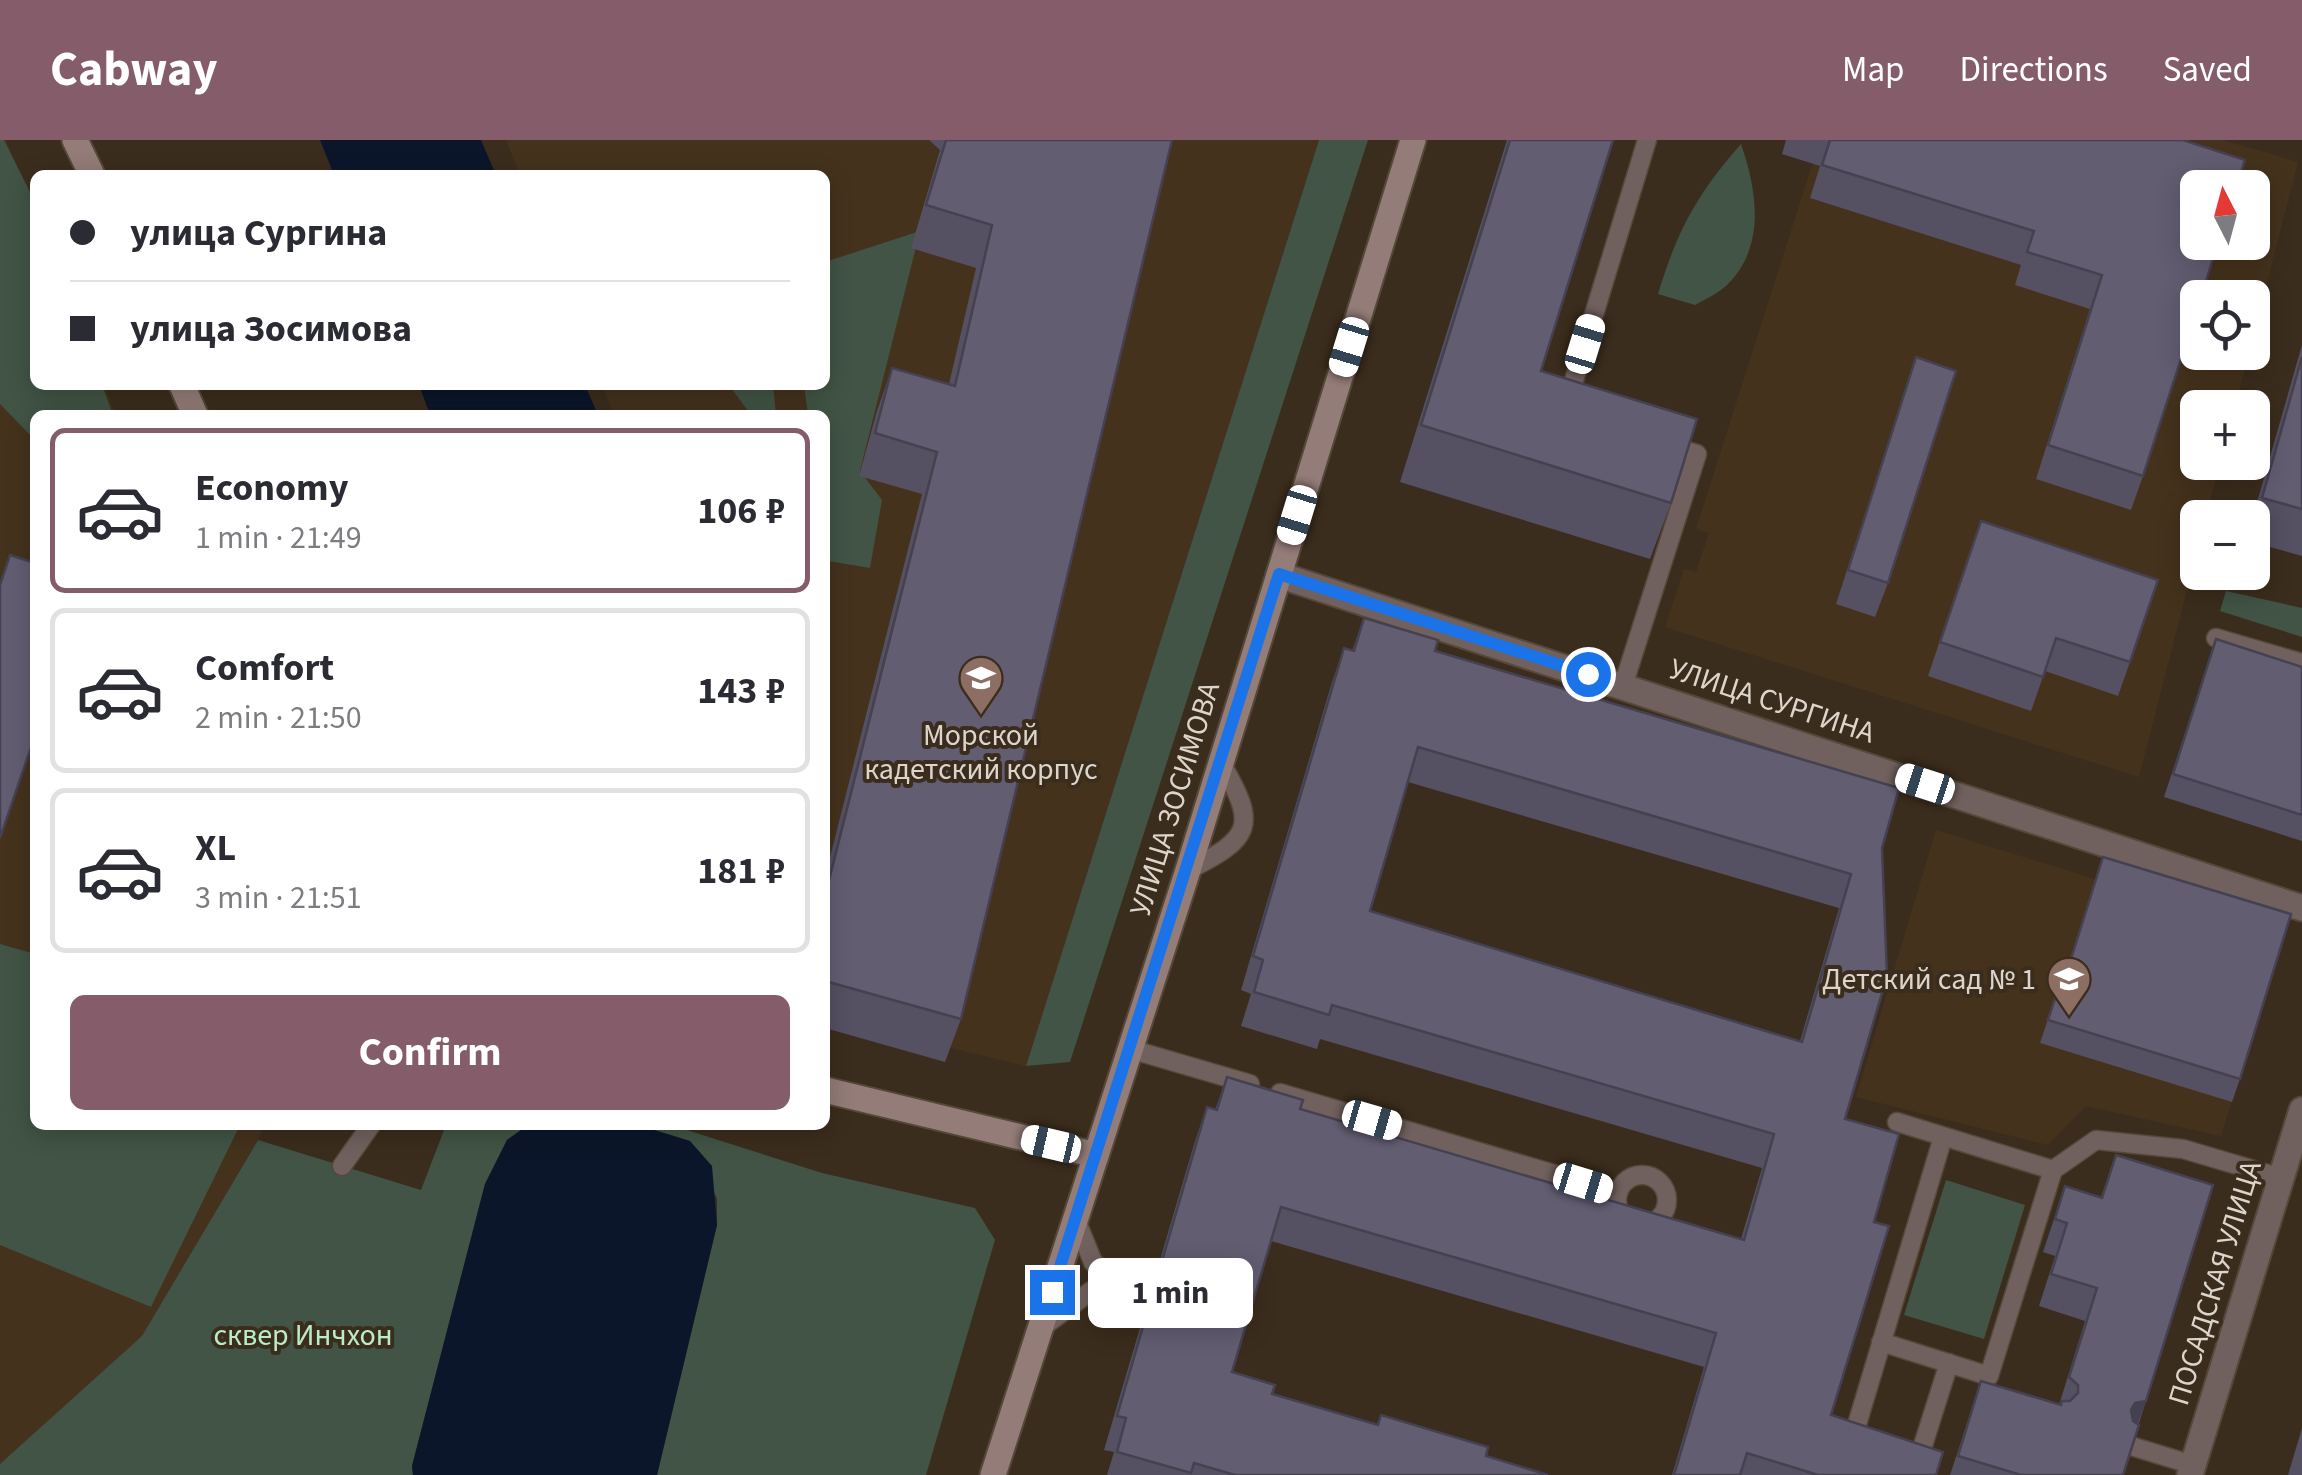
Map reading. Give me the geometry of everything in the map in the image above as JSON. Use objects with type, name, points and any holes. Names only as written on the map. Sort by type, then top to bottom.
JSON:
[{"type":"main road","points":[[75,140],[90,170]]},
{"type":"main road","name":"УЛИЦА ЗОСИМОВА","points":[[993,1475],[1188,870],[1413,140]]},
{"type":"main road","points":[[830,1091],[1096,1155]]},
{"type":"street","name":"УЛИЦА СУРГИНА","points":[[1279,574],[2302,908]]},
{"type":"street","name":"ПОСАДСКАЯ УЛИЦА","points":[[2192,1470],[2302,1110]]},
{"type":"lane","points":[[1583,418],[1564,412],[1647,140]]},
{"type":"lane","points":[[1623,686],[1697,454],[1640,436]]},
{"type":"lane","points":[[2216,638],[2302,663]]},
{"type":"lane","points":[[1188,870],[1225,852],[1244,825],[1239,793],[1221,763]]},
{"type":"lane","points":[[1130,1049],[1618,1193]]},
{"type":"lane","points":[[1897,1122],[2053,1170]]},
{"type":"lane","points":[[342,1166],[368,1130]]},
{"type":"lane","points":[[1868,1446],[1850,1440],[1944,1136]]},
{"type":"lane","points":[[1880,1342],[1949,1363],[1994,1384],[2053,1170],[2096,1140],[2183,1150],[2281,1178]]},
{"type":"lane","points":[[1041,1328],[1092,1291],[1118,1284],[1092,1262],[1076,1220]]},
{"type":"lane","points":[[1936,1475],[1910,1459],[1949,1363]]},
{"type":"lane","points":[[2130,1446],[2192,1470]]},
{"type":"shaded area","points":[[0,140],[6,140],[30,200],[30,390],[106,390],[114,410],[30,410],[30,1130],[262,1130],[142,1337],[0,1464]]},
{"type":"shaded area","name":"Морской кадетский корпус","points":[[506,140],[1319,140],[1026,1066],[830,1019],[830,410],[612,410],[604,390],[830,390],[830,170],[518,170]]},
{"type":"shaded area","points":[[1820,140],[2223,140],[2298,162],[2268,280],[2180,280],[2180,370],[2245,370],[2239,390],[2180,390],[2180,480],[2216,480],[2210,500],[2180,500],[2180,590],[2187,590],[2139,777],[1665,627],[1684,569],[1696,572],[1709,533],[1696,529]]},
{"type":"shaded area","name":"Детский сад № 1","points":[[1936,830],[2283,937],[2221,1136],[2086,1106],[2048,1145],[1856,1097]]},
{"type":"green space","points":[[0,140],[4,140],[30,192],[30,390],[104,390],[111,410],[30,410],[30,435],[0,404]]},
{"type":"green space","points":[[1319,140],[1368,140],[1070,1062],[1026,1066]]},
{"type":"green space","points":[[1741,144],[1751,180],[1755,217],[1748,253],[1740,269],[1724,287],[1695,305],[1658,294],[1690,214]]},
{"type":"green space","points":[[920,231],[860,471],[882,500],[870,568],[830,561],[830,410],[807,410],[805,390],[830,390],[830,260]]},
{"type":"green space","points":[[733,390],[774,390],[776,410],[747,410]]},
{"type":"green space","points":[[2226,591],[2302,608],[2302,637],[2220,611]]},
{"type":"green space","points":[[0,944],[30,953],[30,1130],[238,1130],[151,1307],[0,1245]]},
{"type":"green space","name":"сквер Инчхон","points":[[444,1130],[521,1130],[507,1140],[485,1184],[412,1466],[413,1475],[0,1475],[0,1464],[142,1336],[258,1140],[421,1190]]},
{"type":"green space","points":[[654,1130],[687,1130],[822,1173],[975,1208],[995,1240],[926,1475],[657,1475],[717,1225],[717,1199],[690,1141]]},
{"type":"green space","points":[[1946,1180],[2025,1205],[1984,1339],[1904,1315]]},
{"type":"water","points":[[320,140],[481,140],[494,170],[332,170]]},
{"type":"water","points":[[421,390],[587,390],[596,410],[428,410]]},
{"type":"water","points":[[521,1130],[654,1130],[690,1141],[712,1166],[717,1225],[657,1475],[413,1475],[412,1466],[485,1184],[507,1140]]},
{"type":"building","points":[[946,140],[1172,140],[961,1019],[830,982],[830,876],[937,452],[875,433],[892,368],[955,386],[992,225],[926,205]]},
{"type":"building","points":[[1510,140],[1613,140],[1541,371],[1697,419],[1671,503],[1421,425]]},
{"type":"building","points":[[1830,140],[2183,140],[2245,160],[2242,170],[2180,170],[2180,260],[2213,260],[2206,280],[2180,280],[2180,362],[2143,476],[2048,445],[2102,275],[2027,252],[2034,231],[1822,165]]},
{"type":"building","points":[[1916,357],[1956,371],[1888,583],[1848,570]]},
{"type":"building","points":[[2302,357],[2302,509],[2262,498]]},
{"type":"building","points":[[1981,521],[2158,580],[2130,662],[2056,638],[2043,677],[1940,642]]},
{"type":"building","points":[[10,555],[30,561],[30,751],[0,838],[0,585]]},
{"type":"building","points":[[1364,618],[1438,640],[1435,651],[1899,788],[1882,848],[1887,976],[1845,1119],[1899,1134],[1874,1222],[1889,1226],[1831,1415],[1943,1452],[1936,1475],[1818,1475],[1747,1453],[1740,1475],[1674,1475],[1716,1333],[1281,1207],[1232,1372],[1275,1385],[1272,1394],[1378,1425],[1381,1415],[1488,1447],[1486,1456],[1548,1475],[1235,1475],[1194,1463],[1191,1473],[1117,1452],[1126,1418],[1117,1416],[1207,1107],[1217,1110],[1227,1077],[1303,1100],[1300,1109],[1744,1240],[1774,1134],[1332,1005],[1329,1015],[1254,992],[1263,960],[1253,956],[1344,648],[1354,651]],"holes":[[[1418,747],[1851,874],[1802,1042],[1370,911]]]},
{"type":"building","points":[[2216,639],[2302,667],[2302,815],[2173,774]]},
{"type":"building","points":[[2103,857],[2291,914],[2240,1079],[2048,1020]]},
{"type":"building","points":[[2116,1155],[2213,1185],[2146,1401],[2135,1403],[2131,1410],[2133,1421],[2139,1425],[2123,1475],[2021,1475],[1958,1456],[1981,1381],[2061,1405],[2078,1393],[2078,1385],[2069,1377],[2097,1288],[2051,1274],[2067,1223],[2055,1219],[2065,1186],[2102,1198]]},
{"type":"place","name":"Морской кадетский корпус","points":[[981,716]]},
{"type":"place","name":"Детский сад № 1","points":[[2069,1017]]},
{"type":"route","points":[[1052,1292],[1279,574],[1588,674]]}]
